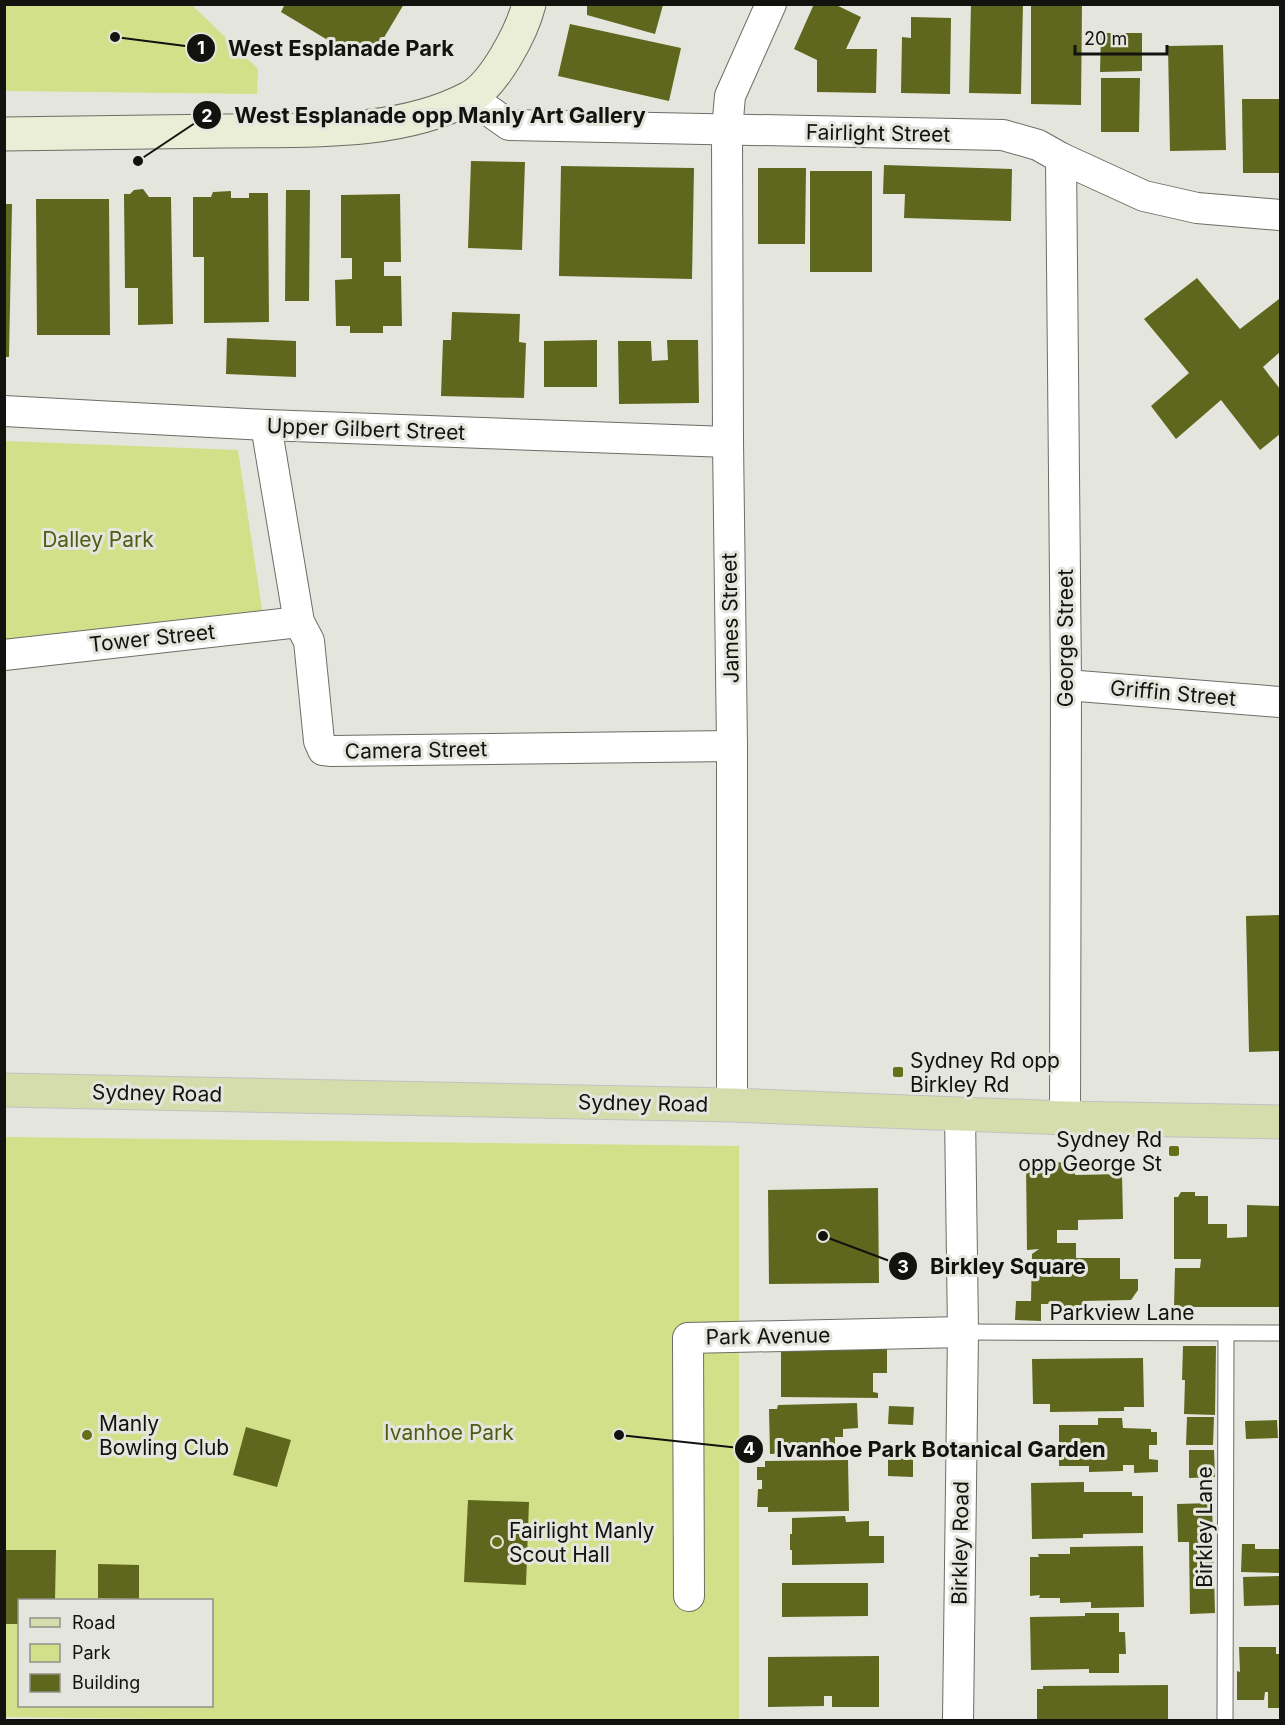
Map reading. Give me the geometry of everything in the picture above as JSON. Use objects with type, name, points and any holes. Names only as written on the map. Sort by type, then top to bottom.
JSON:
[{"type":"main road","points":[[4,134],[340,130],[411,120],[471,98],[500,67],[529,4]]},
{"type":"main road","name":"Sydney Road","points":[[4,1090],[732,1105],[1065,1118],[1281,1122]]},
{"type":"street","name":"James Street","points":[[732,1105],[732,746],[727,130],[730,96],[771,4]]},
{"type":"street","name":"Fairlight Street","points":[[471,98],[509,125],[1003,135],[1038,145],[1144,196],[1197,208],[1281,215]]},
{"type":"street","name":"George Street","points":[[1061,158],[1066,685],[1065,1118]]},
{"type":"street","name":"Upper Gilbert Street","points":[[4,411],[266,425],[728,442]]},
{"type":"street","name":"Camera Street","points":[[266,425],[299,622],[309,641],[320,741],[323,750],[732,746]]},
{"type":"street","name":"Tower Street","points":[[4,655],[299,622]]},
{"type":"street","name":"Griffin Street","points":[[1066,685],[1281,702]]},
{"type":"street","name":"Birkley Road","points":[[958,1720],[963,1332],[960,1113]]},
{"type":"street","name":"Park Avenue","points":[[689,1596],[688,1338],[963,1332]]},
{"type":"lane","name":"Parkview Lane","points":[[963,1332],[1281,1333]]},
{"type":"lane","name":"Birkley Lane","points":[[1225,1720],[1226,1334]]},
{"type":"green space","points":[[5,4],[192,5],[258,69],[257,94],[5,91]]},
{"type":"green space","name":"Dalley Park","points":[[5,441],[238,450],[263,616],[5,643]]},
{"type":"green space","name":"Ivanhoe Park","points":[[5,1137],[739,1146],[739,1720],[253,1720],[5,1717]]},
{"type":"building","points":[[285,4],[404,4],[376,51],[363,44],[356,57],[281,12]]},
{"type":"building","points":[[814,4],[834,4],[861,17],[846,49],[877,49],[876,93],[817,92],[817,60],[794,49]]},
{"type":"building","points":[[971,4],[1023,4],[1021,94],[969,93]]},
{"type":"building","points":[[1031,4],[1082,4],[1081,105],[1031,104]]},
{"type":"building","points":[[587,5],[663,5],[655,34],[587,15]]},
{"type":"building","points":[[911,17],[951,18],[950,94],[901,93],[902,37],[911,38]]},
{"type":"building","points":[[570,24],[681,48],[669,101],[558,76]]},
{"type":"building","points":[[1101,33],[1142,33],[1142,71],[1100,72]]},
{"type":"building","points":[[1223,45],[1226,150],[1170,151],[1168,46]]},
{"type":"building","points":[[1101,78],[1140,78],[1139,132],[1101,132]]},
{"type":"building","points":[[1242,99],[1280,99],[1280,173],[1243,173]]},
{"type":"building","points":[[471,161],[525,162],[522,250],[468,248]]},
{"type":"building","points":[[884,165],[1012,169],[1011,221],[904,218],[905,194],[883,194]]},
{"type":"building","points":[[561,166],[694,168],[692,279],[559,276]]},
{"type":"building","points":[[758,168],[806,168],[805,244],[758,244]]},
{"type":"building","points":[[810,171],[872,171],[872,272],[810,272]]},
{"type":"building","points":[[143,189],[149,197],[171,197],[173,324],[138,325],[138,288],[125,288],[124,194]]},
{"type":"building","points":[[286,190],[310,190],[309,301],[285,301]]},
{"type":"building","points":[[231,191],[231,198],[249,198],[249,193],[268,193],[269,322],[204,323],[204,257],[193,257],[193,197],[211,197],[213,192]]},
{"type":"building","points":[[400,194],[401,262],[384,262],[384,276],[401,276],[402,326],[383,326],[383,333],[350,333],[350,326],[336,326],[335,280],[352,279],[352,258],[341,258],[341,195]]},
{"type":"building","points":[[36,199],[109,199],[110,335],[37,335]]},
{"type":"building","points":[[4,204],[12,204],[9,357],[4,357]]},
{"type":"building","points":[[1197,278],[1240,329],[1280,300],[1280,352],[1263,367],[1280,389],[1280,434],[1260,450],[1221,400],[1176,439],[1151,406],[1189,373],[1144,319]]},
{"type":"building","points":[[452,312],[520,314],[519,342],[526,343],[524,398],[441,396],[443,340],[451,340]]},
{"type":"building","points":[[227,338],[296,341],[296,377],[226,374]]},
{"type":"building","points":[[597,340],[597,387],[544,387],[544,341]]},
{"type":"building","points":[[667,340],[698,340],[699,403],[619,404],[618,341],[651,341],[652,361],[668,360]]},
{"type":"building","points":[[1280,915],[1280,1051],[1249,1052],[1246,916]]},
{"type":"building","points":[[1075,1162],[1075,1175],[1122,1174],[1123,1219],[1078,1220],[1078,1230],[1057,1230],[1057,1243],[1076,1243],[1076,1258],[1120,1258],[1120,1279],[1138,1279],[1138,1290],[1131,1300],[1083,1301],[1083,1309],[1057,1309],[1058,1304],[1041,1304],[1041,1321],[1015,1320],[1016,1301],[1031,1301],[1032,1254],[1039,1249],[1027,1250],[1026,1163]]},
{"type":"building","points":[[878,1188],[879,1283],[769,1284],[768,1190]]},
{"type":"building","points":[[1181,1192],[1195,1192],[1195,1196],[1208,1196],[1208,1224],[1227,1224],[1227,1238],[1247,1237],[1247,1205],[1280,1206],[1280,1307],[1174,1307],[1175,1268],[1200,1268],[1201,1259],[1174,1259],[1174,1197],[1178,1197]]},
{"type":"building","points":[[1183,1346],[1216,1346],[1215,1415],[1184,1414]]},
{"type":"building","points":[[781,1349],[887,1349],[887,1373],[873,1373],[873,1392],[878,1393],[878,1398],[781,1397]]},
{"type":"building","points":[[1143,1358],[1144,1407],[1124,1407],[1124,1411],[1050,1412],[1050,1404],[1033,1404],[1032,1359]]},
{"type":"building","points":[[857,1403],[858,1428],[843,1429],[843,1437],[835,1437],[835,1451],[770,1454],[769,1409],[777,1409],[778,1405]]},
{"type":"building","points":[[889,1406],[914,1407],[913,1425],[888,1424]]},
{"type":"building","points":[[1187,1417],[1214,1417],[1213,1445],[1186,1445]]},
{"type":"building","points":[[1098,1418],[1122,1418],[1123,1428],[1151,1429],[1151,1432],[1157,1432],[1157,1445],[1149,1445],[1149,1459],[1158,1460],[1158,1472],[1134,1473],[1134,1465],[1123,1465],[1123,1471],[1089,1472],[1089,1466],[1059,1466],[1059,1425],[1098,1425]]},
{"type":"building","points":[[1277,1420],[1278,1438],[1246,1439],[1245,1421]]},
{"type":"building","points":[[246,1427],[291,1440],[277,1487],[233,1475]]},
{"type":"building","points":[[1189,1450],[1214,1450],[1215,1477],[1189,1478]]},
{"type":"building","points":[[888,1458],[913,1459],[913,1477],[888,1476]]},
{"type":"building","points":[[848,1460],[849,1511],[768,1512],[768,1507],[757,1507],[758,1489],[762,1489],[762,1480],[757,1480],[757,1467],[765,1467],[765,1461]]},
{"type":"building","points":[[1084,1482],[1084,1492],[1132,1492],[1132,1496],[1143,1496],[1143,1533],[1083,1534],[1083,1538],[1032,1539],[1031,1483]]},
{"type":"building","name":"Fairlight Manly Scout Hall","points":[[468,1500],[529,1502],[526,1585],[464,1582]]},
{"type":"building","points":[[1212,1503],[1215,1613],[1190,1614],[1189,1542],[1178,1542],[1177,1504]]},
{"type":"building","points":[[845,1516],[846,1522],[869,1521],[869,1536],[884,1536],[884,1563],[792,1565],[790,1534],[792,1534],[792,1518]]},
{"type":"building","points":[[1242,1544],[1255,1544],[1255,1549],[1280,1549],[1280,1573],[1241,1572]]},
{"type":"building","points":[[1143,1546],[1144,1607],[1091,1608],[1091,1602],[1060,1603],[1060,1598],[1030,1596],[1030,1557],[1039,1557],[1038,1554],[1070,1554],[1070,1547]]},
{"type":"building","points":[[4,1550],[56,1550],[55,1599],[18,1599],[18,1624],[4,1624]]},
{"type":"building","points":[[98,1564],[139,1565],[139,1599],[98,1598]]},
{"type":"building","points":[[1279,1576],[1280,1605],[1244,1606],[1243,1577]]},
{"type":"building","points":[[782,1583],[868,1583],[868,1616],[782,1617]]},
{"type":"building","points":[[1085,1613],[1119,1613],[1119,1632],[1125,1632],[1126,1654],[1119,1654],[1119,1673],[1089,1673],[1089,1669],[1031,1670],[1030,1617],[1085,1616]]},
{"type":"building","points":[[1239,1647],[1276,1647],[1276,1654],[1280,1654],[1280,1708],[1268,1708],[1268,1692],[1265,1692],[1264,1700],[1237,1700],[1237,1671],[1240,1672]]},
{"type":"building","points":[[879,1656],[879,1707],[832,1707],[832,1696],[824,1696],[824,1706],[768,1707],[768,1657]]},
{"type":"building","points":[[1168,1685],[1168,1720],[1037,1720],[1037,1689],[1043,1689],[1043,1686]]},
{"type":"place","name":"West Esplanade Park","points":[[115,37]]},
{"type":"place","name":"West Esplanade opp Manly Art Gallery","points":[[138,161]]},
{"type":"place","name":"Sydney Rd opp Birkley Rd","points":[[898,1072]]},
{"type":"place","name":"Sydney Rd opp George St","points":[[1174,1151]]},
{"type":"place","name":"Birkley Square","points":[[823,1236]]},
{"type":"place","name":"Manly Bowling Club","points":[[87,1435]]},
{"type":"place","name":"Ivanhoe Park Botanical Garden","points":[[619,1435]]},
{"type":"place","name":"Fairlight Manly Scout Hall","points":[[497,1542]]}]
